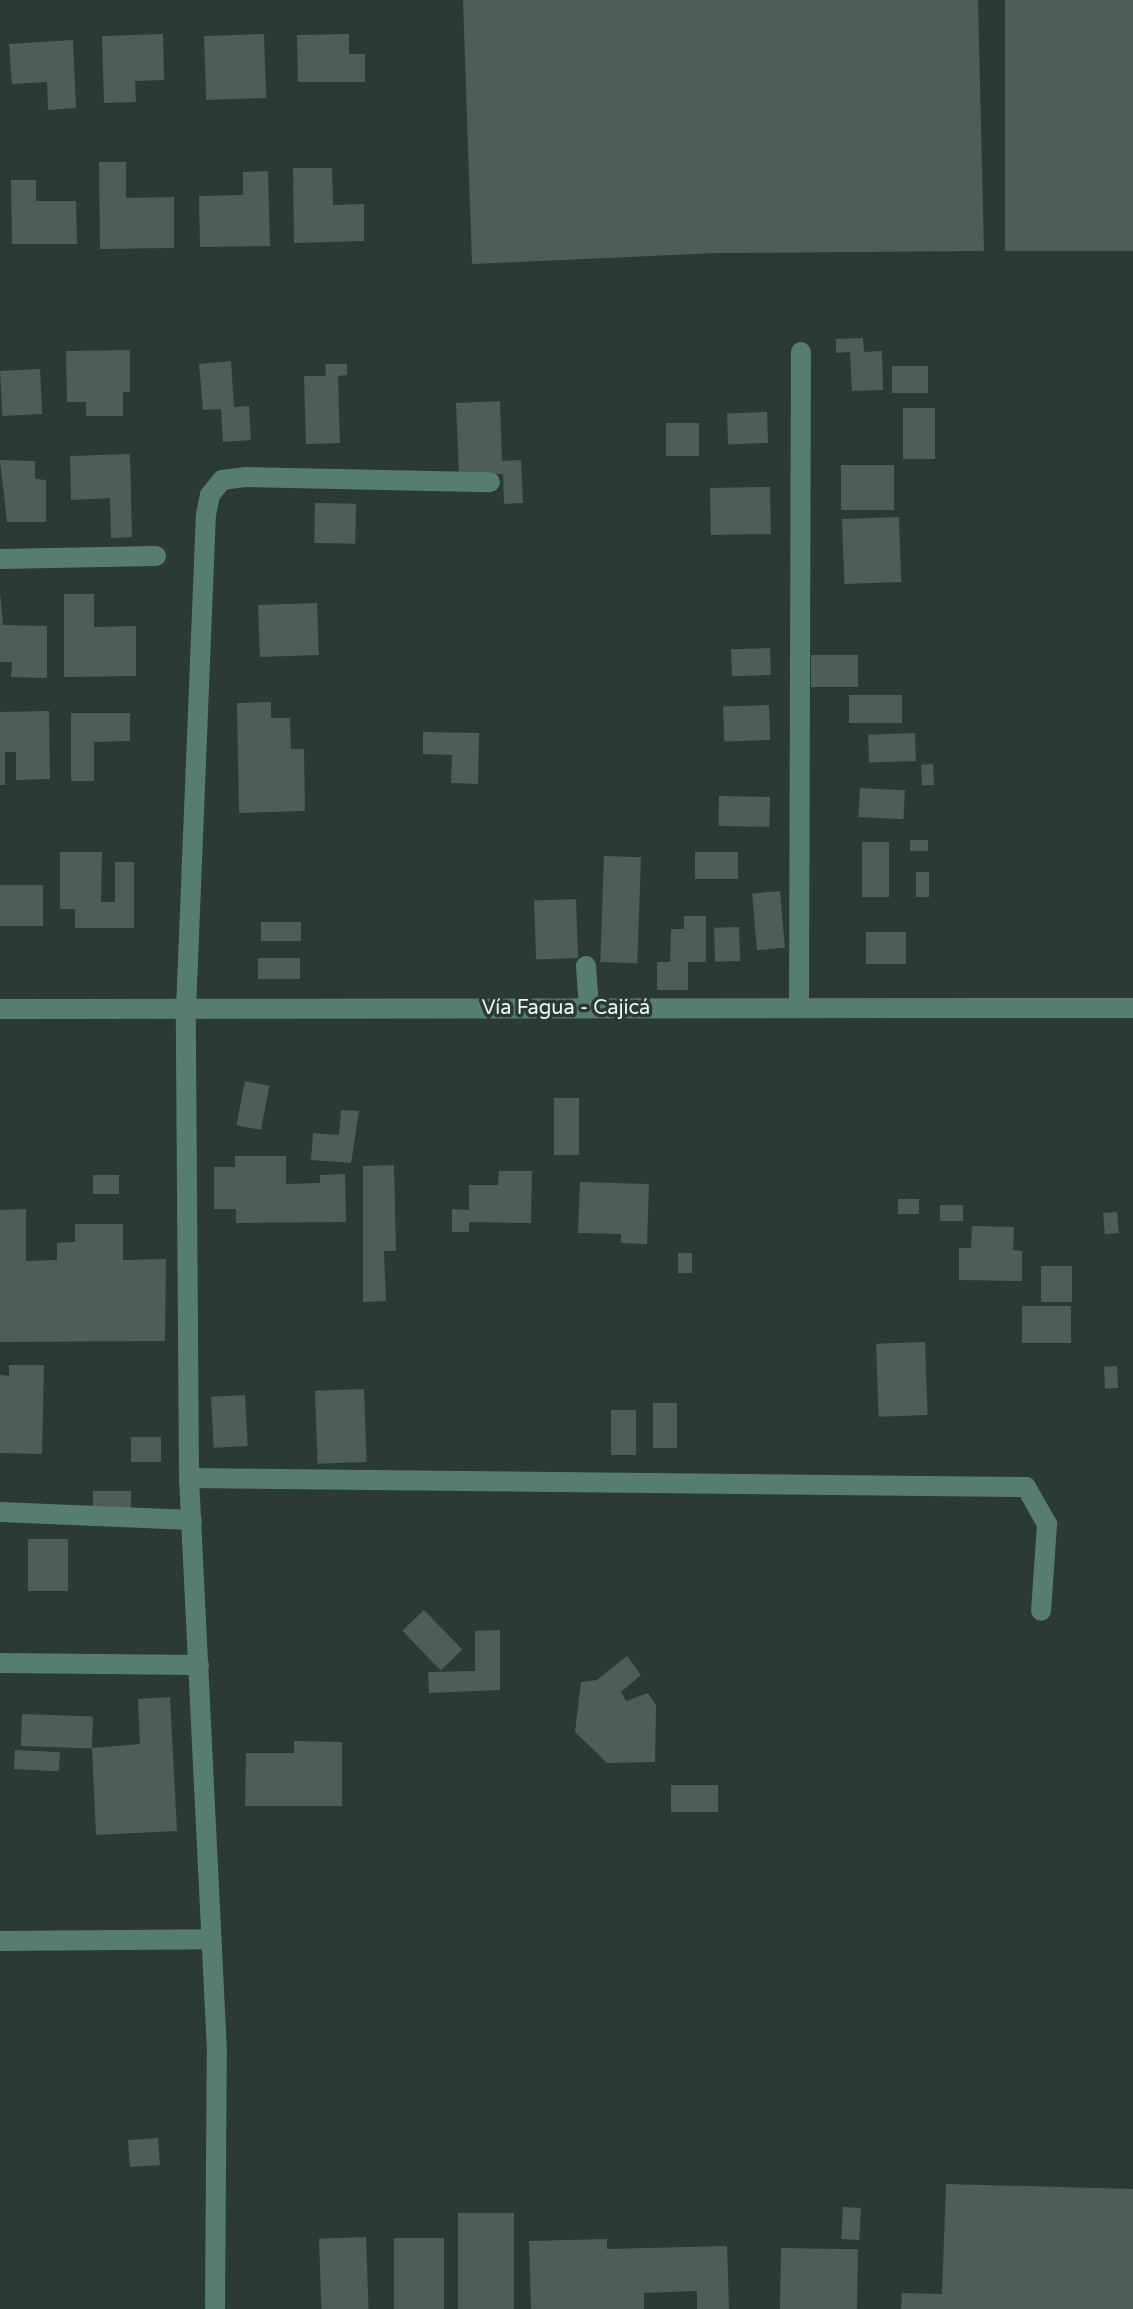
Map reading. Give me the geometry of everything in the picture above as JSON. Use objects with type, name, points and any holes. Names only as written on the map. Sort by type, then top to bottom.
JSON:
[{"type":"street","points":[[799,1007],[801,352]]},
{"type":"street","points":[[215,2309],[218,2136],[189,1478],[186,1010],[210,495],[222,480],[245,477],[490,482]]},
{"type":"street","points":[[0,559],[156,556]]},
{"type":"street","points":[[586,966],[589,1008]]},
{"type":"street","name":"Vía Fagua - Cajicá","points":[[0,1009],[1133,1008]]},
{"type":"street","points":[[189,1478],[1026,1487],[1047,1524],[1041,1611]]},
{"type":"street","points":[[0,1512],[192,1520]]},
{"type":"street","points":[[0,1663],[199,1665]]},
{"type":"street","points":[[0,1941],[210,1939]]},
{"type":"building","points":[[463,0],[978,0],[984,251],[716,253],[472,264]]},
{"type":"building","points":[[1005,0],[1133,0],[1133,251],[1005,251]]},
{"type":"building","points":[[163,34],[164,80],[135,81],[136,102],[104,103],[102,36]]},
{"type":"building","points":[[264,34],[266,98],[206,100],[204,36]]},
{"type":"building","points":[[349,34],[349,54],[365,54],[365,82],[298,82],[297,35]]},
{"type":"building","points":[[73,40],[76,108],[48,110],[47,82],[12,84],[9,44]]},
{"type":"building","points":[[99,162],[126,162],[126,198],[174,197],[174,248],[100,249]]},
{"type":"building","points":[[293,168],[332,168],[333,205],[364,204],[364,241],[294,243]]},
{"type":"building","points":[[268,171],[270,246],[200,247],[199,196],[243,195],[243,172]]},
{"type":"building","points":[[11,180],[36,180],[36,201],[76,201],[77,244],[12,244]]},
{"type":"building","points":[[863,338],[864,352],[882,351],[883,390],[852,391],[850,352],[836,353],[836,339]]},
{"type":"building","points":[[130,350],[130,392],[123,392],[123,416],[86,416],[86,402],[67,402],[66,351]]},
{"type":"building","points":[[231,361],[234,407],[249,406],[251,440],[223,442],[221,409],[203,410],[199,364]]},
{"type":"building","points":[[325,364],[347,364],[347,375],[338,376],[340,443],[306,444],[304,376],[326,376]]},
{"type":"building","points":[[892,366],[928,366],[928,393],[892,393]]},
{"type":"building","points":[[40,369],[42,414],[2,416],[0,371]]},
{"type":"building","points":[[500,401],[502,461],[521,460],[523,503],[504,504],[503,474],[459,476],[456,403]]},
{"type":"building","points":[[903,408],[935,408],[935,459],[903,459]]},
{"type":"building","points":[[767,412],[768,443],[728,444],[727,413]]},
{"type":"building","points":[[666,423],[699,423],[699,456],[666,456]]},
{"type":"building","points":[[130,454],[132,537],[111,538],[110,498],[71,500],[70,456]]},
{"type":"building","points":[[0,460],[35,461],[35,479],[46,480],[46,522],[7,522]]},
{"type":"building","points":[[841,465],[894,465],[894,510],[841,510]]},
{"type":"building","points":[[770,487],[771,534],[711,535],[710,488]]},
{"type":"building","points":[[315,503],[356,504],[355,544],[314,543]]},
{"type":"building","points":[[899,517],[901,582],[844,584],[842,519]]},
{"type":"building","points":[[0,592],[3,625],[47,626],[47,678],[11,677],[12,662],[0,662]]},
{"type":"building","points":[[64,594],[94,594],[94,627],[136,626],[136,676],[64,677]]},
{"type":"building","points":[[317,603],[319,655],[260,657],[258,605]]},
{"type":"building","points":[[770,648],[771,675],[732,676],[731,649]]},
{"type":"building","points":[[811,655],[858,655],[858,687],[811,687]]},
{"type":"building","points":[[849,695],[902,695],[902,723],[849,723]]},
{"type":"building","points":[[271,702],[271,718],[290,718],[291,749],[304,749],[305,811],[239,813],[237,703]]},
{"type":"building","points":[[769,705],[770,740],[724,742],[723,707]]},
{"type":"building","points":[[49,711],[50,779],[16,780],[16,752],[5,752],[5,785],[0,785],[0,712]]},
{"type":"building","points":[[71,713],[130,713],[130,741],[94,742],[94,781],[71,781]]},
{"type":"building","points":[[423,732],[479,733],[478,784],[451,783],[452,755],[423,754]]},
{"type":"building","points":[[915,733],[916,761],[869,763],[868,735]]},
{"type":"building","points":[[933,764],[934,785],[922,786],[921,765]]},
{"type":"building","points":[[860,788],[905,790],[903,819],[858,817]]},
{"type":"building","points":[[719,796],[770,797],[769,827],[718,826]]},
{"type":"building","points":[[910,840],[928,840],[928,851],[910,851]]},
{"type":"building","points":[[862,842],[889,842],[889,897],[862,897]]},
{"type":"building","points":[[60,852],[102,852],[101,902],[115,902],[115,862],[134,862],[134,928],[75,928],[75,909],[60,909]]},
{"type":"building","points":[[695,852],[738,852],[738,879],[695,879]]},
{"type":"building","points":[[604,856],[641,857],[637,963],[600,962]]},
{"type":"building","points":[[916,872],[929,872],[929,897],[916,897]]},
{"type":"building","points":[[0,885],[43,885],[43,926],[0,926]]},
{"type":"building","points":[[780,891],[785,948],[757,950],[752,893]]},
{"type":"building","points":[[576,899],[578,958],[536,959],[534,900]]},
{"type":"building","points":[[684,916],[706,916],[706,962],[688,962],[688,990],[657,990],[657,962],[670,962],[671,929],[684,929]]},
{"type":"building","points":[[261,922],[301,922],[301,941],[261,941]]},
{"type":"building","points":[[739,927],[740,961],[715,962],[714,928]]},
{"type":"building","points":[[866,932],[906,932],[906,964],[866,964]]},
{"type":"building","points":[[258,958],[300,958],[300,979],[258,979]]},
{"type":"building","points":[[245,1081],[270,1086],[261,1130],[236,1125]]},
{"type":"building","points":[[554,1098],[579,1098],[579,1155],[554,1155]]},
{"type":"building","points":[[341,1110],[359,1111],[351,1163],[311,1160],[313,1133],[339,1135]]},
{"type":"building","points":[[235,1156],[286,1156],[286,1184],[320,1183],[320,1175],[345,1174],[346,1222],[236,1223],[236,1209],[214,1209],[214,1167],[235,1167]]},
{"type":"building","points":[[394,1165],[396,1251],[384,1251],[386,1301],[363,1302],[363,1166]]},
{"type":"building","points":[[499,1171],[532,1171],[531,1223],[469,1222],[469,1232],[452,1232],[452,1209],[469,1210],[469,1185],[498,1185]]},
{"type":"building","points":[[93,1175],[119,1175],[119,1194],[93,1194]]},
{"type":"building","points":[[580,1182],[649,1184],[647,1244],[621,1243],[621,1234],[578,1233]]},
{"type":"building","points":[[898,1199],[919,1199],[919,1214],[898,1214]]},
{"type":"building","points":[[940,1205],[963,1205],[963,1221],[940,1221]]},
{"type":"building","points":[[26,1209],[26,1261],[57,1260],[57,1243],[75,1242],[75,1224],[123,1224],[123,1260],[166,1259],[165,1341],[0,1342],[0,1210]]},
{"type":"building","points":[[1117,1212],[1119,1233],[1105,1234],[1103,1213]]},
{"type":"building","points":[[972,1226],[1014,1227],[1013,1250],[1022,1251],[1022,1281],[959,1280],[959,1248],[971,1248]]},
{"type":"building","points":[[678,1253],[692,1253],[692,1273],[678,1273]]},
{"type":"building","points":[[1041,1266],[1072,1266],[1072,1302],[1041,1302]]},
{"type":"building","points":[[1022,1306],[1071,1306],[1071,1343],[1022,1343]]},
{"type":"building","points":[[925,1342],[928,1415],[879,1417],[876,1344]]},
{"type":"building","points":[[9,1365],[44,1365],[42,1454],[0,1453],[0,1375],[9,1376]]},
{"type":"building","points":[[1117,1366],[1118,1388],[1105,1389],[1104,1367]]},
{"type":"building","points":[[364,1389],[367,1462],[318,1464],[315,1391]]},
{"type":"building","points":[[245,1395],[248,1446],[214,1448],[211,1397]]},
{"type":"building","points":[[653,1403],[677,1403],[677,1448],[653,1448]]},
{"type":"building","points":[[611,1410],[636,1410],[636,1455],[611,1455]]},
{"type":"building","points":[[131,1437],[161,1437],[161,1462],[131,1462]]},
{"type":"building","points":[[93,1491],[131,1491],[131,1508],[93,1508]]},
{"type":"building","points":[[28,1539],[68,1539],[68,1591],[28,1591]]},
{"type":"building","points":[[424,1610],[462,1650],[441,1670],[402,1631]]},
{"type":"building","points":[[500,1630],[500,1690],[429,1693],[428,1672],[475,1671],[475,1631]]},
{"type":"building","points":[[627,1656],[641,1675],[621,1692],[626,1701],[648,1693],[656,1705],[655,1762],[607,1763],[575,1732],[581,1682],[597,1680]]},
{"type":"building","points":[[170,1697],[177,1831],[96,1835],[92,1748],[140,1744],[138,1699]]},
{"type":"building","points":[[22,1714],[93,1716],[92,1748],[21,1746]]},
{"type":"building","points":[[294,1741],[342,1742],[342,1806],[245,1806],[246,1753],[294,1753]]},
{"type":"building","points":[[15,1750],[60,1752],[59,1771],[14,1769]]},
{"type":"building","points":[[671,1785],[718,1785],[718,1812],[671,1812]]},
{"type":"building","points":[[158,2138],[160,2165],[130,2167],[128,2140]]},
{"type":"building","points":[[946,2184],[1133,2189],[1133,2309],[901,2309],[902,2293],[942,2294]]},
{"type":"building","points":[[843,2207],[861,2208],[859,2240],[841,2239]]},
{"type":"building","points":[[458,2213],[514,2213],[514,2309],[458,2309]]},
{"type":"building","points":[[366,2237],[369,2309],[321,2309],[319,2239]]},
{"type":"building","points":[[394,2238],[444,2238],[444,2309],[394,2309]]},
{"type":"building","points":[[607,2239],[607,2249],[727,2246],[729,2309],[697,2309],[697,2291],[644,2293],[644,2309],[531,2309],[529,2241]]},
{"type":"building","points":[[781,2248],[858,2249],[857,2309],[780,2309]]}]
